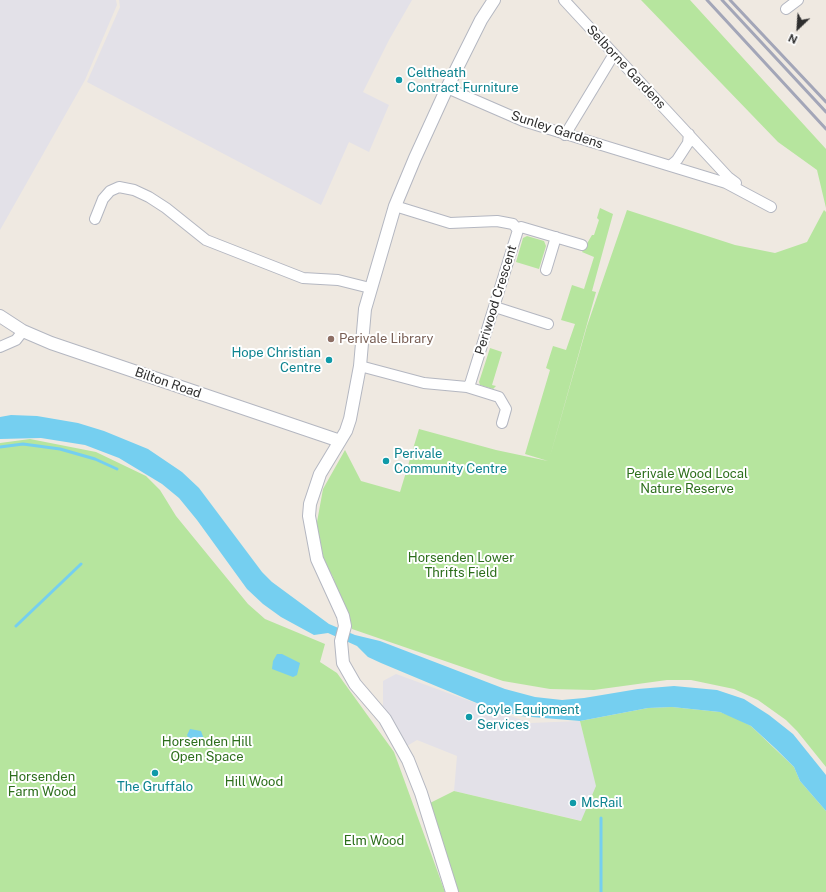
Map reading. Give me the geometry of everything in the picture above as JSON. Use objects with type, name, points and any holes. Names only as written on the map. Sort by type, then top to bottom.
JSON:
[{"type":"street","points":[[452,892],[421,793],[408,760],[385,719],[355,684],[343,663],[341,641],[345,626],[341,609],[317,559],[309,516],[310,504],[316,483],[324,466],[340,441],[350,419],[360,366],[363,322],[370,288],[395,206],[447,88],[481,20],[494,0]]},
{"type":"street","name":"Selborne Gardens","points":[[564,0],[728,177],[771,207]]},
{"type":"street","points":[[786,9],[798,0]]},
{"type":"street","points":[[565,135],[614,54]]},
{"type":"street","name":"Sunley Gardens","points":[[447,88],[523,121],[726,183],[771,207]]},
{"type":"street","points":[[671,165],[682,153],[688,143],[689,134]]},
{"type":"street","points":[[95,219],[103,199],[110,191],[119,187],[134,190],[149,197],[166,208],[206,240],[303,278],[338,280],[370,288]]},
{"type":"street","name":"Periwood Crescent","points":[[395,206],[450,223],[497,221],[513,224],[518,228],[495,307],[470,384],[467,387]]},
{"type":"street","points":[[518,228],[522,226],[582,245]]},
{"type":"street","points":[[546,270],[556,237]]},
{"type":"street","points":[[495,307],[548,324]]},
{"type":"street","name":"Bilton Road","points":[[0,316],[23,331],[51,343],[340,441]]},
{"type":"street","points":[[0,347],[16,340],[23,331]]},
{"type":"street","points":[[360,366],[424,383],[467,387],[499,397],[506,408],[502,423]]},
{"type":"shaded area","points":[[0,0],[116,0],[117,5],[85,80],[0,230]]},
{"type":"shaded area","points":[[119,0],[412,0],[389,40],[363,92],[389,105],[369,152],[349,142],[321,205],[87,82],[120,7]]},
{"type":"shaded area","points":[[396,674],[530,723],[580,721],[597,787],[582,821],[454,791],[457,756],[417,740],[407,746],[383,708],[383,681]]},
{"type":"green space","points":[[641,0],[690,0],[826,149],[826,208],[817,170],[778,142]]},
{"type":"green space","name":"Perivale Wood Local Nature Reserve","points":[[600,208],[613,214],[592,291],[596,292],[549,460],[587,326],[627,210],[735,245],[775,253],[807,242],[824,210],[826,212],[826,767],[797,731],[786,720],[758,700],[734,689],[691,680],[667,680],[594,690],[550,689],[503,681],[352,629],[332,575],[321,557],[315,533],[323,489],[345,450],[361,481],[400,492],[419,429],[496,450],[548,461],[525,454],[550,370],[546,368],[553,346],[566,350],[575,324],[561,320],[572,285],[584,289],[594,257],[582,252],[592,235],[594,235],[599,220],[597,218]]},
{"type":"green space","points":[[527,236],[544,241],[546,246],[539,269],[516,262],[523,238]]},
{"type":"green space","points":[[490,348],[502,352],[492,385],[496,386],[493,389],[480,385],[479,382]]},
{"type":"green space","name":"Horsenden Hill Open Space","points":[[30,439],[96,452],[146,476],[160,490],[176,516],[248,604],[265,619],[325,644],[320,662],[337,673],[394,752],[445,892],[0,892],[0,443]]},
{"type":"green space","points":[[672,707],[720,712],[734,717],[751,726],[794,767],[800,781],[826,811],[826,892],[456,892],[430,803],[454,791],[581,821],[596,786],[580,721],[648,708]]},
{"type":"water","points":[[11,415],[37,416],[78,423],[104,431],[148,449],[182,472],[199,488],[262,572],[272,582],[329,624],[355,635],[380,641],[505,689],[535,697],[562,700],[638,689],[674,686],[717,690],[744,699],[769,715],[793,734],[826,775],[826,811],[800,781],[794,767],[776,749],[751,726],[720,712],[672,707],[648,708],[580,721],[520,716],[479,704],[381,663],[368,657],[357,646],[328,633],[314,635],[281,617],[263,604],[247,589],[197,520],[179,498],[162,484],[119,458],[85,445],[41,438],[0,439],[0,417]]},
{"type":"water","points":[[277,654],[282,654],[300,663],[297,675],[293,677],[272,669],[273,661]]},
{"type":"water","points":[[190,729],[201,731],[204,739],[200,745],[194,745],[190,742],[187,735]]},
{"type":"waterway","points":[[0,447],[23,444],[60,449],[95,459],[117,469]]},
{"type":"waterway","points":[[16,626],[81,564]]},
{"type":"waterway","points":[[601,818],[601,892]]},
{"type":"railway","points":[[707,0],[826,129]]},
{"type":"railway","points":[[722,0],[826,112]]},
{"type":"railway","points":[[730,0],[826,102]]},
{"type":"place","name":"Celtheath Contract Furniture","points":[[399,80]]},
{"type":"place","name":"Perivale Library","points":[[331,339]]},
{"type":"place","name":"Hope Christian Centre","points":[[329,360]]},
{"type":"place","name":"Perivale Community Centre","points":[[386,461]]},
{"type":"place","name":"Coyle Equipment Services","points":[[469,717]]},
{"type":"place","name":"The Gruffalo","points":[[155,773]]},
{"type":"place","name":"McRail","points":[[573,803]]},
{"type":"park label","name":"Horsenden Lower Thrifts Field","points":[[461,566]]},
{"type":"park label","name":"Hill Wood","points":[[254,782]]},
{"type":"park label","name":"Horsenden Farm Wood","points":[[42,784]]},
{"type":"park label","name":"Elm Wood","points":[[374,841]]}]
